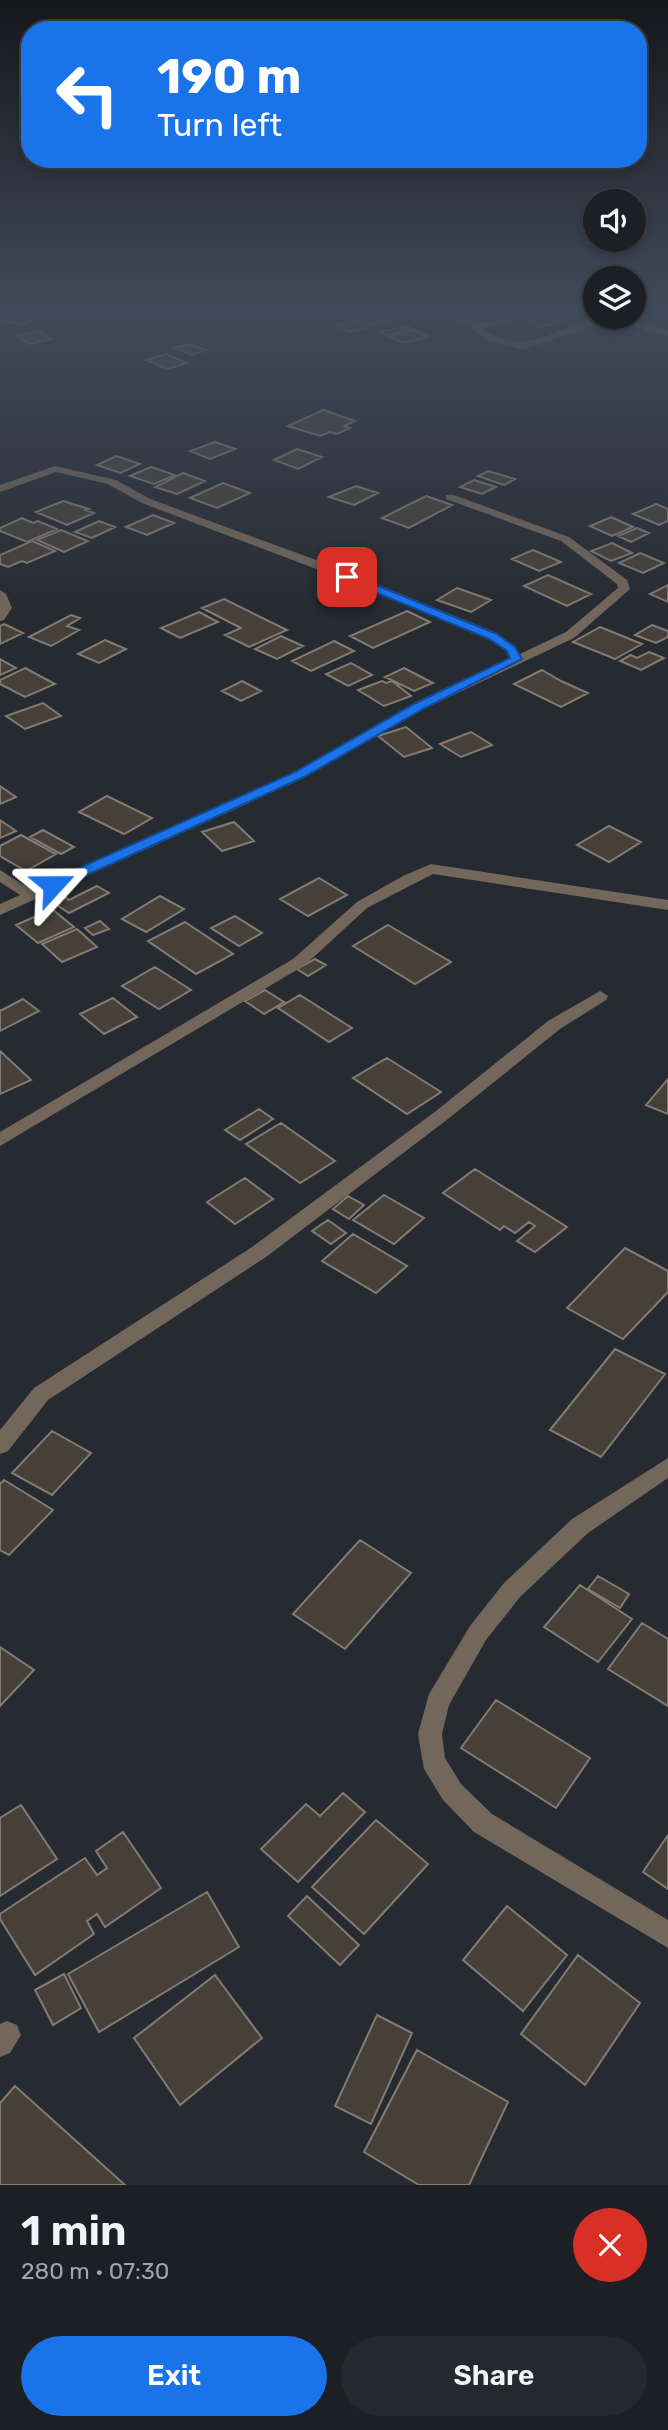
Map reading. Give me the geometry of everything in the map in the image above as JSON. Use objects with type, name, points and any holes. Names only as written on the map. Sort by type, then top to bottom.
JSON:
[{"type":"street","points":[[0,489],[55,470],[112,482],[146,501],[323,567],[493,636],[511,649],[516,659]]},
{"type":"street","points":[[0,910],[299,775],[421,705],[569,635],[624,589],[623,583],[565,539],[450,497]]},
{"type":"street","points":[[0,594],[6,608],[0,617]]},
{"type":"street","points":[[0,1140],[299,962],[362,905],[431,869],[668,905]]},
{"type":"street","points":[[0,875],[30,895]]},
{"type":"street","points":[[0,1445],[41,1394],[259,1252],[442,1115],[554,1025],[600,996]]},
{"type":"street","points":[[668,1467],[580,1526],[512,1590],[478,1633],[438,1702],[430,1734],[433,1761],[452,1792],[483,1823],[668,1935]]},
{"type":"building","points":[[314,414],[335,414],[355,421],[344,426],[350,428],[337,434],[330,432],[320,436],[288,426]]},
{"type":"building","points":[[215,442],[235,449],[210,459],[190,451]]},
{"type":"building","points":[[297,449],[322,457],[298,469],[274,460]]},
{"type":"building","points":[[116,456],[140,464],[120,473],[97,465]]},
{"type":"building","points":[[151,467],[175,475],[154,484],[130,476]]},
{"type":"building","points":[[488,471],[515,479],[504,485],[478,476]]},
{"type":"building","points":[[183,473],[205,481],[177,494],[155,487]]},
{"type":"building","points":[[474,480],[496,487],[482,494],[460,487]]},
{"type":"building","points":[[223,483],[250,493],[217,508],[190,498]]},
{"type":"building","points":[[356,486],[378,493],[354,505],[329,497]]},
{"type":"building","points":[[426,496],[452,505],[409,528],[382,518]]},
{"type":"building","points":[[63,501],[94,513],[67,525],[36,512]]},
{"type":"building","points":[[656,504],[668,509],[668,521],[659,525],[633,514]]},
{"type":"building","points":[[153,515],[174,523],[147,535],[126,527]]},
{"type":"building","points":[[611,517],[633,527],[612,536],[590,526]]},
{"type":"building","points":[[22,518],[57,529],[27,542],[0,531],[0,528]]},
{"type":"building","points":[[99,521],[115,527],[92,538],[75,532]]},
{"type":"building","points":[[637,528],[649,533],[631,542],[618,536]]},
{"type":"building","points":[[61,530],[88,541],[64,552],[37,540]]},
{"type":"building","points":[[32,541],[55,551],[27,563],[22,561],[8,567],[0,564],[0,555]]},
{"type":"building","points":[[612,543],[632,553],[611,561],[591,551]]},
{"type":"building","points":[[533,550],[561,562],[539,571],[512,559]]},
{"type":"building","points":[[640,553],[664,563],[643,573],[619,563]]},
{"type":"building","points":[[548,575],[591,594],[567,606],[524,586]]},
{"type":"building","points":[[668,585],[668,602],[650,594]]},
{"type":"building","points":[[457,588],[491,600],[471,612],[437,600]]},
{"type":"building","points":[[224,599],[287,630],[249,647],[225,635],[241,628],[202,608]]},
{"type":"building","points":[[407,611],[430,622],[373,648],[350,636]]},
{"type":"building","points":[[199,612],[218,622],[180,638],[161,628]]},
{"type":"building","points":[[71,615],[80,618],[67,626],[79,630],[51,646],[29,637]]},
{"type":"building","points":[[4,624],[23,633],[0,644],[0,626]]},
{"type":"building","points":[[652,625],[668,631],[668,637],[656,643],[635,635]]},
{"type":"building","points":[[600,627],[642,644],[615,659],[573,642]]},
{"type":"building","points":[[281,636],[303,646],[277,659],[255,649]]},
{"type":"building","points":[[105,640],[126,649],[99,663],[78,654]]},
{"type":"building","points":[[334,641],[354,651],[311,671],[292,661]]},
{"type":"building","points":[[649,652],[664,658],[641,670],[620,661],[631,655],[637,658]]},
{"type":"building","points":[[0,659],[16,668],[0,675]]},
{"type":"building","points":[[351,663],[372,675],[348,686],[326,674]]},
{"type":"building","points":[[25,668],[55,684],[25,697],[0,684],[0,680]]},
{"type":"building","points":[[404,668],[433,683],[414,691],[385,677]]},
{"type":"building","points":[[542,670],[588,693],[561,707],[514,684]]},
{"type":"building","points":[[242,681],[261,691],[241,701],[222,691]]},
{"type":"building","points":[[382,681],[392,681],[411,696],[384,706],[358,690]]},
{"type":"building","points":[[43,703],[61,716],[25,729],[6,716]]},
{"type":"building","points":[[406,727],[432,748],[404,757],[378,736]]},
{"type":"building","points":[[471,732],[492,745],[461,757],[440,744]]},
{"type":"building","points":[[0,786],[16,797],[0,804]]},
{"type":"building","points":[[107,796],[152,818],[124,834],[79,812]]},
{"type":"building","points":[[0,820],[16,831],[0,838]]},
{"type":"building","points":[[234,822],[254,841],[222,851],[202,832]]},
{"type":"building","points":[[609,826],[641,842],[609,862],[577,845]]},
{"type":"building","points":[[43,830],[74,847],[61,854],[30,837]]},
{"type":"building","points":[[21,835],[56,854],[26,871],[0,856],[0,846]]},
{"type":"building","points":[[319,878],[347,895],[308,916],[280,899]]},
{"type":"building","points":[[97,886],[109,893],[69,913],[48,899],[60,893],[69,900]]},
{"type":"building","points":[[160,896],[184,909],[146,932],[122,919]]},
{"type":"building","points":[[52,909],[74,927],[38,943],[16,925]]},
{"type":"building","points":[[235,916],[262,933],[239,946],[211,928]]},
{"type":"building","points":[[100,921],[109,929],[93,935],[85,928]]},
{"type":"building","points":[[185,922],[233,954],[196,974],[148,941]]},
{"type":"building","points":[[388,925],[451,962],[415,984],[353,946]]},
{"type":"building","points":[[77,929],[97,947],[62,962],[42,944]]},
{"type":"building","points":[[315,959],[326,965],[308,976],[297,969]]},
{"type":"building","points":[[155,967],[191,990],[159,1009],[122,986]]},
{"type":"building","points":[[265,990],[284,1002],[264,1014],[245,1001]]},
{"type":"building","points":[[300,995],[352,1028],[329,1042],[278,1008]]},
{"type":"building","points":[[113,998],[137,1017],[104,1034],[80,1014]]},
{"type":"building","points":[[23,999],[39,1011],[0,1031],[0,1011]]},
{"type":"building","points":[[0,1051],[31,1080],[0,1094]]},
{"type":"building","points":[[387,1058],[441,1092],[407,1114],[353,1078]]},
{"type":"building","points":[[668,1079],[668,1114],[646,1105]]},
{"type":"building","points":[[259,1109],[273,1119],[240,1140],[225,1130]]},
{"type":"building","points":[[281,1123],[335,1161],[300,1183],[246,1144]]},
{"type":"building","points":[[475,1169],[567,1227],[535,1252],[517,1241],[535,1226],[529,1222],[515,1233],[504,1226],[500,1230],[443,1193]]},
{"type":"building","points":[[245,1178],[273,1199],[235,1224],[207,1202]]},
{"type":"building","points":[[384,1195],[424,1218],[394,1244],[353,1220]]},
{"type":"building","points":[[348,1196],[364,1205],[349,1219],[333,1209]]},
{"type":"building","points":[[328,1220],[346,1233],[331,1244],[312,1231]]},
{"type":"building","points":[[353,1234],[407,1266],[376,1293],[322,1261]]},
{"type":"building","points":[[625,1248],[668,1271],[668,1292],[623,1339],[567,1308]]},
{"type":"building","points":[[615,1349],[665,1374],[601,1457],[550,1430]]},
{"type":"building","points":[[52,1431],[91,1453],[52,1495],[12,1473]]},
{"type":"building","points":[[4,1480],[53,1510],[9,1555],[0,1550],[0,1484]]},
{"type":"building","points":[[360,1540],[411,1573],[345,1649],[293,1614]]},
{"type":"building","points":[[598,1576],[629,1594],[620,1608],[588,1589]]},
{"type":"building","points":[[580,1585],[632,1619],[598,1662],[544,1627]]},
{"type":"building","points":[[642,1623],[668,1639],[668,1706],[608,1669]]},
{"type":"building","points":[[0,1647],[34,1670],[0,1706]]},
{"type":"building","points":[[496,1700],[590,1758],[556,1808],[461,1748]]},
{"type":"building","points":[[343,1793],[365,1812],[298,1882],[261,1849],[306,1804],[320,1816]]},
{"type":"building","points":[[21,1805],[57,1859],[0,1896],[0,1818]]},
{"type":"building","points":[[376,1820],[428,1864],[364,1934],[312,1887]]},
{"type":"building","points":[[123,1832],[161,1888],[105,1927],[97,1914],[87,1921],[94,1934],[35,1975],[0,1919],[0,1914],[85,1858],[97,1875],[107,1868],[96,1851]]},
{"type":"building","points":[[668,1835],[668,1889],[643,1872]]},
{"type":"building","points":[[207,1892],[239,1947],[99,2032],[68,1974]]},
{"type":"building","points":[[307,1896],[359,1945],[340,1965],[288,1916]]},
{"type":"building","points":[[507,1906],[567,1955],[523,2011],[463,1960]]},
{"type":"building","points":[[578,1955],[640,2003],[585,2085],[521,2034]]},
{"type":"building","points":[[64,1974],[81,2008],[53,2025],[35,1990]]},
{"type":"building","points":[[215,1975],[262,2038],[180,2105],[134,2038]]},
{"type":"building","points":[[377,2015],[412,2033],[371,2124],[335,2106]]},
{"type":"building","points":[[417,2050],[508,2102],[469,2185],[419,2185],[364,2152]]},
{"type":"building","points":[[15,2086],[125,2185],[0,2185],[0,2103]]},
{"type":"route","points":[[53,885],[299,775],[421,705],[516,659],[511,649],[493,636],[347,577]]}]
